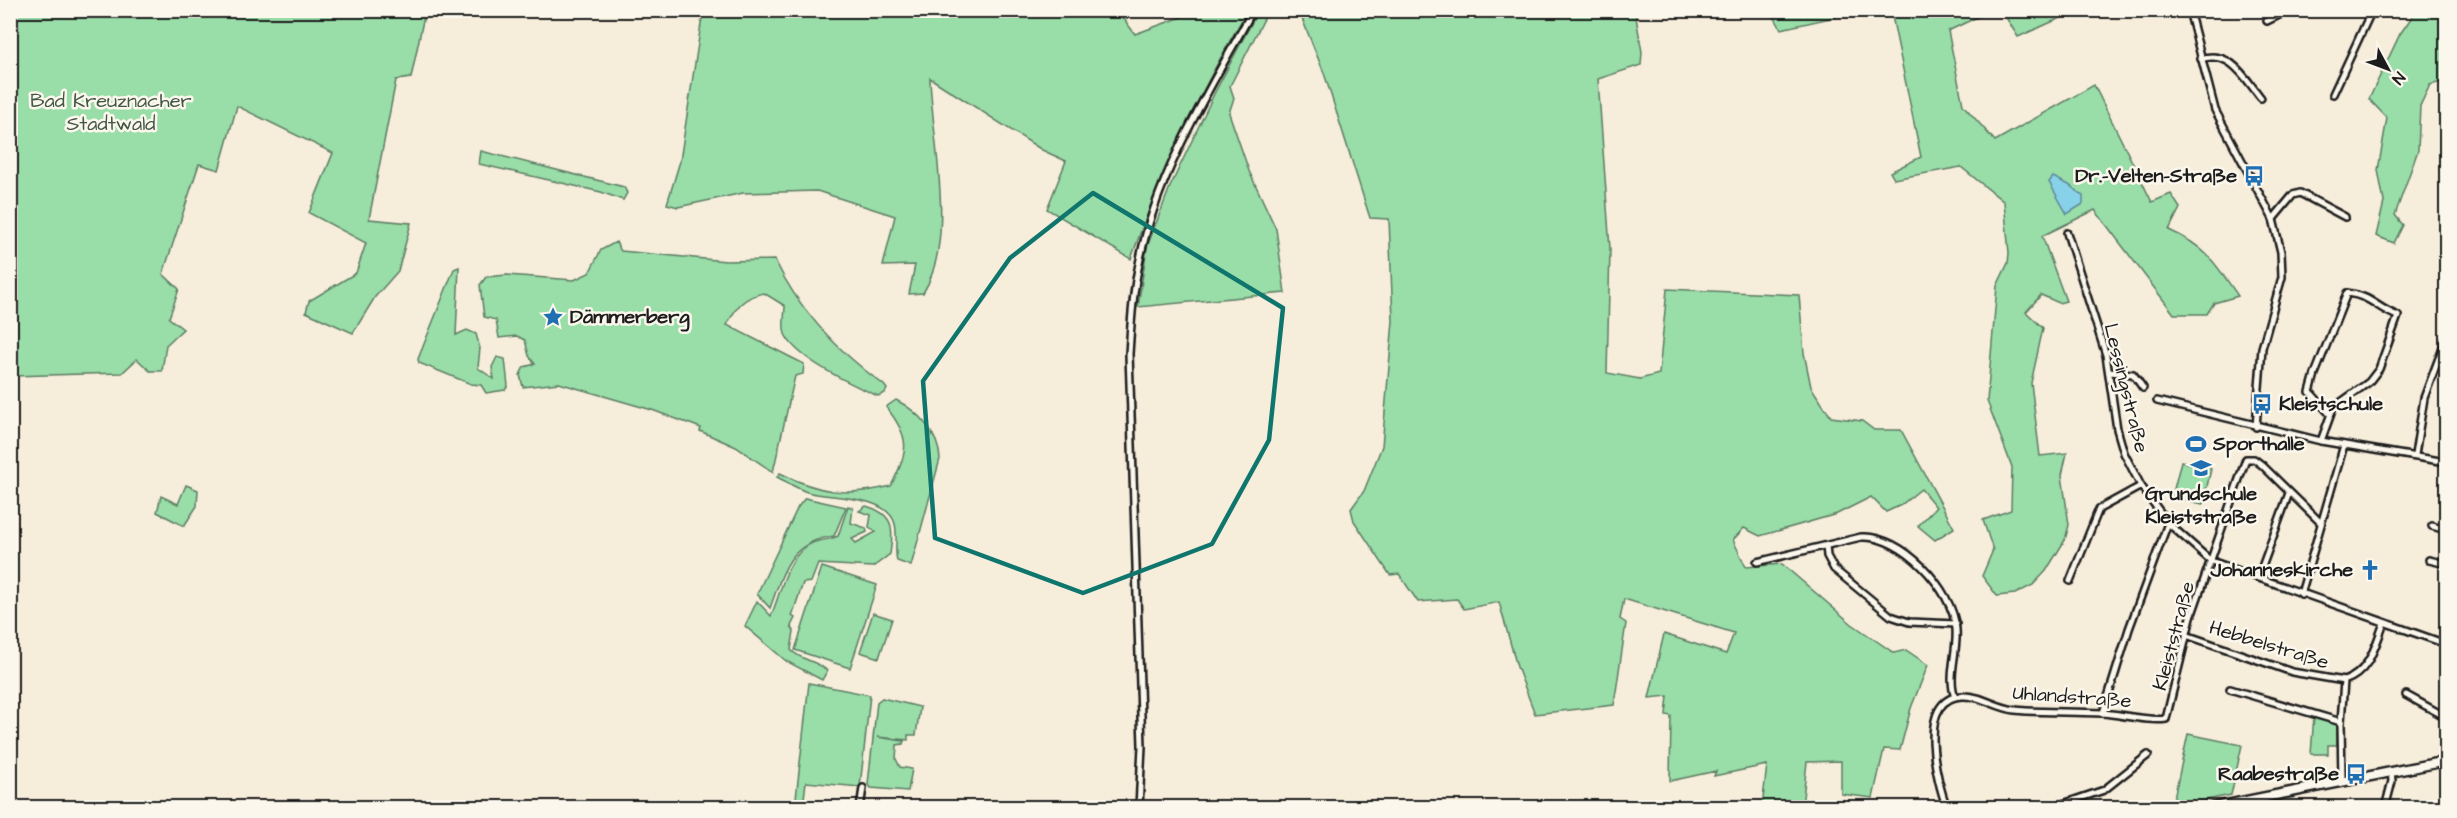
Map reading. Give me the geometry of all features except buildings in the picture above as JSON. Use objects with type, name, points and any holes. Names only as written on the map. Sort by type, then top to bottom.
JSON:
[{"type":"street","points":[[1139,807],[1142,746],[1129,354],[1132,303],[1140,257],[1154,208],[1167,177],[1253,10]]},
{"type":"street","points":[[2189,10],[2201,59],[2223,128],[2273,219],[2281,252],[2282,277],[2262,348],[2256,427]]},
{"type":"street","points":[[2267,21],[2289,10]]},
{"type":"street","points":[[2333,94],[2370,13],[2358,10]]},
{"type":"street","points":[[2201,59],[2214,55],[2226,58],[2261,98]]},
{"type":"street","points":[[2273,219],[2293,195],[2300,193],[2344,217]]},
{"type":"street","name":"Lessingstraße","points":[[2067,233],[2106,355],[2117,429],[2127,461],[2141,486],[2168,523],[2211,561],[2445,644]]},
{"type":"street","points":[[2321,441],[2330,414],[2375,375],[2398,316],[2387,312],[2363,295],[2347,293],[2310,392],[2330,414]]},
{"type":"street","points":[[2415,455],[2424,398],[2446,339]]},
{"type":"street","points":[[2109,372],[2133,374],[2143,388]]},
{"type":"street","points":[[2157,401],[2256,427],[2321,441],[2446,462]]},
{"type":"street","points":[[2301,594],[2344,445]]},
{"type":"street","name":"Kleiststraße","points":[[2166,719],[2186,635],[2246,459],[2254,459],[2262,465],[2289,494]]},
{"type":"street","points":[[2070,581],[2099,509],[2141,486]]},
{"type":"street","points":[[2258,578],[2289,494],[2321,523]]},
{"type":"street","points":[[2103,713],[2129,629],[2168,523]]},
{"type":"street","points":[[2432,526],[2446,530]]},
{"type":"street","points":[[1757,562],[1868,536],[1893,544],[1936,582],[1949,602],[1956,624],[1956,655],[1952,687],[1954,697],[1945,702],[1939,711],[1932,755],[1947,807]]},
{"type":"street","points":[[1826,546],[1827,556],[1834,569],[1891,616],[1909,622],[1956,624]]},
{"type":"street","points":[[2429,560],[2446,564]]},
{"type":"street","points":[[2342,782],[2341,722],[2344,681],[2362,671],[2368,663],[2384,623]]},
{"type":"street","points":[[2445,644],[2446,632]]},
{"type":"street","name":"Hebbelstraße","points":[[2186,635],[2292,672],[2344,681]]},
{"type":"street","points":[[2230,689],[2341,722]]},
{"type":"street","points":[[2406,695],[2446,717]]},
{"type":"street","name":"Uhlandstraße","points":[[1954,697],[1972,697],[2016,710],[2103,713],[2166,719]]},
{"type":"street","points":[[2051,807],[2104,790],[2148,755]]},
{"type":"street","points":[[2211,807],[2446,760]]},
{"type":"street","points":[[2385,807],[2392,782],[2391,771]]},
{"type":"street","points":[[860,807],[863,788]]},
{"type":"highlighted area","points":[[1093,193],[1283,308],[1269,440],[1212,544],[1083,593],[935,538],[923,381],[1010,258]]},
{"type":"green space","name":"Bad Kreuznacher Stadtwald","points":[[10,11],[425,11],[411,78],[396,80],[369,219],[411,223],[398,271],[375,297],[353,333],[306,312],[309,301],[356,273],[366,243],[309,213],[333,153],[237,106],[219,170],[199,164],[163,274],[179,289],[169,318],[183,329],[166,345],[162,371],[150,371],[137,359],[122,373],[11,376]]},
{"type":"green space","points":[[703,11],[1123,11],[1126,22],[1135,34],[1198,11],[1247,11],[1183,132],[1155,195],[1131,259],[1047,209],[1066,161],[1042,150],[930,78],[940,189],[939,245],[933,271],[923,293],[909,294],[915,265],[883,266],[895,216],[817,191],[743,193],[678,207],[667,204],[680,161]]},
{"type":"green space","points":[[1258,11],[1268,11],[1230,86],[1234,98],[1229,113],[1249,171],[1276,229],[1285,293],[1138,307],[1147,247],[1170,187],[1215,92]]},
{"type":"green space","points":[[1299,11],[1635,11],[1642,52],[1641,65],[1598,79],[1610,249],[1607,373],[1640,379],[1659,374],[1667,289],[1799,295],[1804,353],[1811,387],[1831,417],[1862,421],[1874,430],[1901,430],[1954,528],[1935,540],[1918,526],[1936,507],[1921,489],[1901,505],[1886,512],[1871,497],[1837,514],[1760,536],[1744,528],[1733,540],[1746,567],[1782,564],[1852,624],[1894,653],[1906,650],[1928,665],[1911,708],[1900,750],[1884,749],[1873,798],[1841,794],[1841,761],[1807,762],[1802,807],[1762,807],[1767,765],[1714,776],[1716,771],[1670,781],[1671,716],[1666,715],[1668,696],[1649,698],[1664,634],[1726,654],[1734,633],[1624,599],[1620,619],[1626,623],[1614,705],[1535,714],[1517,667],[1499,602],[1464,609],[1457,599],[1418,602],[1399,574],[1390,575],[1354,521],[1351,509],[1364,491],[1382,446],[1393,321],[1389,219],[1370,218],[1324,73]]},
{"type":"green space","points":[[1771,11],[1862,11],[1781,29]]},
{"type":"green space","points":[[1891,11],[1990,11],[1948,31],[1963,105],[1995,141],[2094,85],[2152,202],[2171,194],[2180,208],[2169,230],[2193,243],[2209,257],[2238,296],[2214,303],[2207,314],[2174,314],[2095,210],[2042,236],[2066,301],[2059,303],[2041,295],[2026,312],[2043,328],[2031,383],[2040,456],[2067,453],[2062,475],[2069,525],[2065,540],[2046,571],[2033,585],[2015,594],[1997,596],[1982,576],[1993,550],[1983,520],[2011,510],[2012,467],[1987,401],[1997,286],[2008,263],[2009,253],[2004,202],[1961,167],[1894,179],[1890,172],[1921,157]]},
{"type":"green space","points":[[2002,11],[2061,11],[2063,17],[2018,37]]},
{"type":"green space","points":[[2416,11],[2446,11],[2446,81],[2430,85],[2420,106],[2418,150],[2395,215],[2403,225],[2394,243],[2376,236],[2384,202],[2378,170],[2387,118],[2369,99],[2400,34]]},
{"type":"green space","points":[[481,151],[624,187],[627,193],[623,200],[601,192],[479,164]]},
{"type":"green space","points":[[616,242],[621,251],[726,261],[775,260],[808,313],[851,359],[884,385],[887,389],[885,393],[878,396],[854,385],[801,353],[785,334],[785,306],[764,293],[745,300],[727,325],[804,364],[803,374],[795,376],[773,472],[736,447],[700,431],[701,428],[652,410],[559,383],[523,387],[520,375],[524,367],[535,364],[529,356],[525,340],[517,336],[499,338],[496,320],[484,317],[480,285],[486,277],[507,275],[574,280],[589,273],[601,250]]},
{"type":"green space","points":[[459,267],[456,335],[467,330],[476,334],[480,348],[478,368],[494,379],[492,367],[497,357],[505,359],[508,386],[505,390],[486,393],[481,385],[471,384],[419,363],[418,359],[454,269]]},
{"type":"green space","points":[[896,400],[912,410],[926,424],[936,441],[940,459],[911,566],[897,561],[895,524],[890,514],[881,507],[857,499],[807,492],[777,477],[780,473],[808,485],[834,491],[861,491],[891,486],[901,463],[905,445],[900,428],[886,407]]},
{"type":"green space","points":[[2181,461],[2211,469],[2203,504],[2172,497]]},
{"type":"green space","points":[[186,485],[198,490],[197,506],[184,526],[157,512],[161,496],[178,504]]},
{"type":"green space","points":[[805,498],[846,507],[834,536],[807,544],[790,560],[770,608],[757,594],[798,507]]},
{"type":"green space","points":[[848,506],[853,508],[851,523],[866,528],[867,532],[852,539],[856,543],[876,532],[869,527],[871,515],[859,511],[866,506],[882,513],[887,518],[892,529],[890,554],[873,567],[818,564],[811,582],[803,583],[792,616],[795,618],[791,626],[794,631],[791,650],[823,667],[827,671],[822,680],[786,661],[745,626],[757,601],[771,616],[784,578],[794,560],[811,544],[838,536]]},
{"type":"green space","points":[[822,567],[877,585],[850,668],[795,650]]},
{"type":"green space","points":[[873,613],[892,619],[879,658],[860,652]]},
{"type":"green space","points":[[809,683],[870,695],[860,787],[806,782],[803,807],[795,807]]},
{"type":"green space","points":[[882,698],[920,707],[916,735],[908,735],[908,740],[877,737],[904,741],[903,744],[897,745],[896,759],[900,767],[912,769],[908,791],[871,788],[868,784],[877,702]]},
{"type":"green space","points":[[2314,715],[2337,723],[2337,745],[2328,745],[2328,754],[2311,754]]},
{"type":"green space","points":[[2188,734],[2242,745],[2231,795],[2172,807]]},
{"type":"water","points":[[2053,177],[2069,185],[2083,196],[2083,204],[2067,214],[2049,182]]},
{"type":"place","name":"Dr.-Velten-Straße","points":[[2254,176]]},
{"type":"place","name":"Dämmerberg","points":[[553,317]]},
{"type":"place","name":"Kleistschule","points":[[2262,404]]},
{"type":"place","name":"Sporthalle","points":[[2196,444]]},
{"type":"place","name":"Grundschule Kleiststraße","points":[[2201,468]]},
{"type":"place","name":"Johanneskirche","points":[[2370,570]]},
{"type":"place","name":"Raabestraße","points":[[2356,774]]}]
